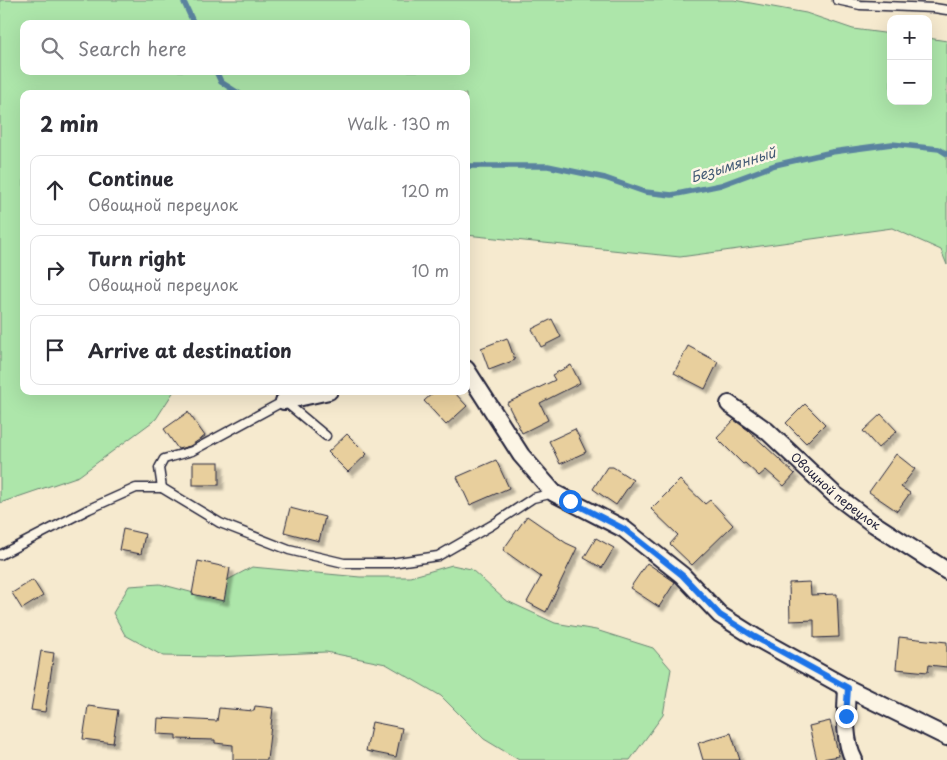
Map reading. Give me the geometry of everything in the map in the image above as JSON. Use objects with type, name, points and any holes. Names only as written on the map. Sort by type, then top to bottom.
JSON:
[{"type":"street","points":[[470,375],[521,455],[554,493],[624,529],[682,575],[720,615],[755,637],[848,688],[947,737]]},
{"type":"street","points":[[284,401],[311,395]]},
{"type":"street","name":"Овощной переулок","points":[[729,404],[766,431],[834,494],[871,522],[947,571]]},
{"type":"street","points":[[848,688],[846,716],[848,742],[854,760]]},
{"type":"lane","points":[[837,0],[860,5],[947,10]]},
{"type":"lane","points":[[162,488],[159,468],[164,459],[192,451],[284,401],[326,436]]},
{"type":"lane","points":[[0,555],[89,509],[136,488],[162,488],[220,524],[289,550],[344,563],[391,563],[438,556],[492,525],[533,498],[554,493]]},
{"type":"green space","points":[[0,0],[734,0],[806,13],[853,29],[887,33],[887,105],[932,105],[932,39],[947,41],[947,265],[941,250],[892,228],[680,257],[470,235],[470,90],[20,90],[20,395],[171,395],[156,419],[79,476],[0,503]]},
{"type":"green space","points":[[452,565],[471,569],[505,600],[555,623],[596,630],[653,648],[671,669],[663,715],[630,760],[519,760],[484,739],[441,696],[386,664],[326,652],[216,657],[163,656],[125,635],[113,613],[129,586],[160,584],[194,593],[218,585],[252,567],[360,577],[410,577]]},
{"type":"building","points":[[552,319],[561,337],[541,347],[532,329]]},
{"type":"building","points":[[507,338],[515,360],[489,370],[481,348]]},
{"type":"building","points":[[688,346],[718,362],[705,389],[674,373]]},
{"type":"building","points":[[571,365],[580,383],[540,403],[548,420],[522,433],[507,403],[555,380],[552,375]]},
{"type":"building","points":[[431,395],[457,395],[467,406],[446,425],[424,401]]},
{"type":"building","points":[[805,404],[825,424],[806,443],[786,423]]},
{"type":"building","points":[[188,412],[205,436],[190,446],[178,449],[164,429]]},
{"type":"building","points":[[881,414],[897,431],[878,448],[863,431]]},
{"type":"building","points":[[734,420],[748,430],[795,474],[784,486],[766,470],[759,476],[745,463],[743,464],[717,438]]},
{"type":"building","points":[[575,429],[586,452],[560,464],[549,441]]},
{"type":"building","points":[[347,434],[367,454],[348,472],[328,452]]},
{"type":"building","points":[[896,454],[915,469],[901,487],[910,493],[897,511],[869,492]]},
{"type":"building","points":[[496,460],[509,488],[470,505],[457,477]]},
{"type":"building","points":[[193,462],[219,462],[219,485],[193,485]]},
{"type":"building","points":[[607,467],[613,467],[633,480],[616,505],[593,489]]},
{"type":"building","points":[[680,480],[705,504],[710,500],[733,525],[692,565],[670,544],[678,535],[651,509]]},
{"type":"building","points":[[290,508],[325,517],[319,541],[284,532]]},
{"type":"building","points":[[527,516],[566,543],[577,548],[546,612],[527,602],[541,577],[503,550]]},
{"type":"building","points":[[123,529],[145,534],[141,554],[119,550]]},
{"type":"building","points":[[596,538],[614,548],[602,568],[584,558]]},
{"type":"building","points":[[198,561],[230,568],[224,601],[192,594]]},
{"type":"building","points":[[647,563],[675,582],[659,607],[630,588]]},
{"type":"building","points":[[33,580],[43,596],[22,609],[12,593]]},
{"type":"building","points":[[810,582],[811,595],[837,594],[839,637],[814,638],[814,620],[790,621],[789,583]]},
{"type":"building","points":[[899,637],[947,642],[947,667],[929,665],[928,672],[896,669]]},
{"type":"building","points":[[41,651],[54,653],[45,712],[31,710]]},
{"type":"building","points":[[88,706],[118,710],[113,743],[83,739]]},
{"type":"building","points":[[255,706],[273,708],[267,760],[233,760],[233,745],[215,743],[215,740],[176,739],[176,735],[157,734],[158,718],[217,721],[219,708],[254,711]]},
{"type":"building","points":[[830,721],[839,756],[817,760],[809,726]]},
{"type":"building","points":[[372,722],[402,728],[396,757],[366,751]]},
{"type":"building","points":[[731,733],[740,760],[703,760],[698,743]]},
{"type":"waterway","name":"Безымянный","points":[[183,0],[192,20]]},
{"type":"waterway","name":"Безымянный","points":[[218,75],[221,82],[234,90]]},
{"type":"waterway","name":"Безымянный","points":[[470,166],[548,166],[605,178],[645,192],[672,195],[721,185],[775,165],[832,152],[892,144],[939,149],[947,154]]},
{"type":"route","points":[[570,501],[624,529],[682,575],[720,615],[755,637],[848,688],[846,716]]}]
